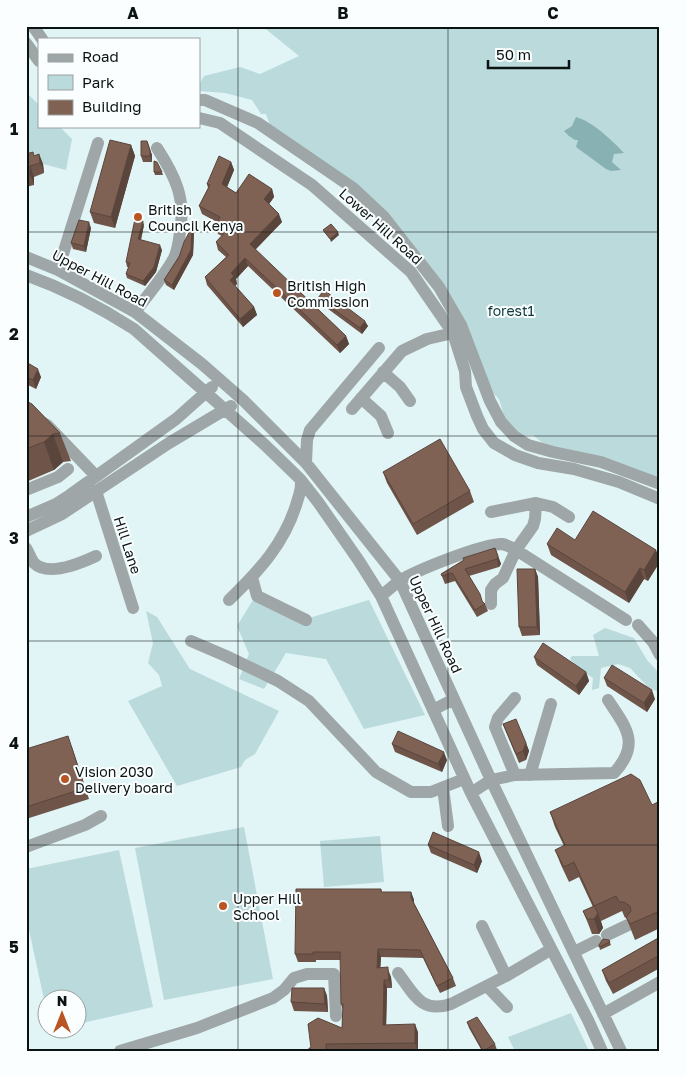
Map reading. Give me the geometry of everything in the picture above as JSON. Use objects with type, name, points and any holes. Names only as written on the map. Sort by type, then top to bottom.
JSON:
[{"type":"street","points":[[33,26],[41,38]]},
{"type":"street","points":[[26,43],[38,60]]},
{"type":"street","name":"Lower Hill Road","points":[[200,100],[205,100],[258,123],[353,188],[384,217],[439,287],[461,326],[490,401],[501,422],[514,436],[528,445],[601,462],[660,484]]},
{"type":"street","name":"Lower Hill Road","points":[[200,118],[220,123],[312,185],[411,272],[453,333],[461,358],[466,387],[483,428],[494,442],[515,455],[538,463],[574,469],[619,482],[660,499]]},
{"type":"street","points":[[58,270],[98,143]]},
{"type":"street","points":[[136,312],[174,258],[179,243],[183,217],[179,187],[157,148]]},
{"type":"street","name":"Upper Hill Road","points":[[26,257],[58,270],[136,312],[219,379],[243,400],[306,463],[400,581],[621,1051]]},
{"type":"street","name":"Upper Hill Road","points":[[26,276],[62,288],[134,328],[265,445],[300,479],[318,502],[381,596],[470,792],[550,950],[588,1020],[602,1051]]},
{"type":"street","points":[[352,409],[402,351],[427,340],[453,333]]},
{"type":"street","points":[[306,463],[307,440],[310,430],[379,348]]},
{"type":"street","points":[[383,372],[400,388],[410,402]]},
{"type":"street","points":[[26,517],[56,504],[70,495],[176,419],[207,393],[219,379]]},
{"type":"street","points":[[361,398],[381,416],[388,433]]},
{"type":"street","points":[[26,531],[62,514],[225,409],[243,400]]},
{"type":"street","points":[[26,414],[47,425],[96,476]]},
{"type":"street","points":[[26,490],[63,473],[70,495]]},
{"type":"street","points":[[229,600],[274,552],[286,530],[298,499],[302,484],[300,479]]},
{"type":"street","name":"Hill Lane","points":[[96,491],[133,608]]},
{"type":"street","points":[[491,604],[491,590],[503,578],[516,550],[533,526],[536,503]]},
{"type":"street","points":[[492,512],[536,503],[548,504],[569,518]]},
{"type":"street","points":[[381,596],[400,581],[442,562],[493,546],[508,545],[626,620]]},
{"type":"street","points":[[26,548],[34,562],[40,567],[47,568],[66,568],[96,556]]},
{"type":"street","points":[[252,577],[257,596],[306,620]]},
{"type":"street","points":[[638,625],[653,642],[660,655]]},
{"type":"street","points":[[191,641],[278,681],[309,701],[376,772],[411,792],[431,792],[464,778]]},
{"type":"street","points":[[433,710],[454,698]]},
{"type":"street","points":[[515,698],[498,718],[495,727],[515,775]]},
{"type":"street","points":[[470,792],[492,780],[515,775],[614,773],[629,750],[626,727],[608,700]]},
{"type":"street","points":[[530,775],[551,704]]},
{"type":"street","points":[[444,788],[448,826]]},
{"type":"street","points":[[26,847],[82,819],[101,816]]},
{"type":"street","points":[[574,952],[628,925]]},
{"type":"street","points":[[482,926],[506,976]]},
{"type":"street","points":[[398,973],[420,1002],[436,1008],[451,1004],[487,986],[550,950]]},
{"type":"street","points":[[120,1051],[197,1028],[273,998],[284,990],[294,978],[307,974],[334,974],[336,1016]]},
{"type":"street","points":[[603,1014],[660,982]]},
{"type":"street","points":[[487,986],[507,1008]]},
{"type":"green space","name":"forest1","points":[[262,26],[660,26],[660,486],[546,446],[533,435],[522,435],[507,426],[499,399],[487,387],[458,317],[384,217],[273,133],[266,114],[261,114],[252,100],[225,93],[200,91],[200,83],[204,76],[240,67],[260,74],[299,56]]},
{"type":"green space","points":[[26,92],[38,104],[38,128],[61,128],[72,139],[66,170],[43,164],[26,166]]},
{"type":"green space","points":[[253,600],[309,618],[369,600],[425,715],[364,729],[326,659],[286,653],[264,689],[239,679],[249,654],[237,626]]},
{"type":"green space","points":[[146,611],[157,617],[190,669],[279,711],[255,754],[245,760],[241,767],[177,786],[128,701],[162,686],[159,675],[148,663],[153,643]]},
{"type":"green space","points":[[605,628],[634,638],[647,660],[660,674],[660,693],[648,687],[630,668],[618,664],[601,668],[599,688],[592,690],[593,678],[578,668],[570,659],[572,656],[599,656],[593,635]]},
{"type":"green space","points":[[244,827],[273,979],[164,1000],[135,848]]},
{"type":"green space","points":[[380,836],[384,882],[324,887],[320,841]]},
{"type":"green space","points":[[119,850],[153,1007],[88,1022],[88,990],[42,990],[26,916],[26,869]]},
{"type":"green space","points":[[571,1013],[589,1051],[515,1051],[508,1037]]},
{"type":"shaded area","points":[[576,117],[595,127],[624,153],[614,154],[612,162],[621,170],[611,171],[606,169],[576,147],[578,140],[575,140],[564,131],[572,126]]},
{"type":"building","points":[[110,140],[131,145],[111,217],[90,212]]},
{"type":"building","points":[[141,141],[147,141],[150,156],[141,156]]},
{"type":"building","points":[[33,152],[34,156],[39,154],[40,163],[30,166],[30,174],[26,175],[26,154]]},
{"type":"building","points":[[219,156],[231,162],[222,184],[236,193],[249,174],[272,189],[264,199],[279,214],[250,244],[346,336],[337,345],[245,258],[231,273],[234,276],[230,280],[254,307],[240,319],[205,277],[229,255],[216,242],[226,231],[215,226],[220,217],[199,206],[210,185],[207,184]]},
{"type":"building","points":[[154,161],[157,162],[162,172],[154,172]]},
{"type":"building","points":[[135,219],[143,221],[138,239],[160,245],[154,267],[143,281],[126,274],[130,263],[126,262]]},
{"type":"building","points":[[79,220],[89,222],[84,246],[71,243]]},
{"type":"building","points":[[331,224],[338,232],[330,239],[323,230]]},
{"type":"building","points":[[192,227],[191,250],[172,285],[164,280],[179,257]]},
{"type":"building","points":[[324,290],[365,321],[360,328],[318,298]]},
{"type":"building","points":[[26,362],[38,369],[33,380],[26,377]]},
{"type":"building","points":[[26,401],[32,404],[60,433],[53,434],[44,442],[26,449]]},
{"type":"building","points":[[440,439],[470,491],[413,524],[383,472]]},
{"type":"building","points":[[593,511],[656,550],[644,570],[640,568],[625,592],[547,544],[557,528],[575,540]]},
{"type":"building","points":[[495,548],[498,556],[497,559],[465,569],[485,604],[475,610],[452,573],[442,576],[441,574],[464,560],[463,558]]},
{"type":"building","points":[[517,569],[535,569],[537,627],[519,627]]},
{"type":"building","points":[[543,643],[586,672],[576,686],[534,657]]},
{"type":"building","points":[[612,665],[652,690],[644,703],[604,678]]},
{"type":"building","points":[[516,719],[526,743],[523,751],[516,754],[503,724]]},
{"type":"building","points":[[398,731],[444,752],[438,764],[392,744]]},
{"type":"building","points":[[68,736],[85,788],[26,807],[26,749]]},
{"type":"building","points":[[631,774],[640,780],[652,805],[660,801],[660,911],[630,924],[626,917],[631,911],[630,906],[624,902],[619,902],[616,896],[594,906],[574,862],[564,867],[555,850],[565,845],[550,812]]},
{"type":"building","points":[[433,832],[479,852],[474,865],[428,845]]},
{"type":"building","points":[[296,889],[381,889],[381,892],[411,892],[411,898],[453,978],[437,986],[420,950],[378,949],[377,968],[388,967],[389,980],[384,980],[383,1025],[415,1024],[415,1043],[326,1044],[326,1051],[309,1051],[309,1048],[311,1048],[308,1024],[318,1018],[342,1028],[343,1004],[341,1004],[340,952],[295,954]]},
{"type":"building","points":[[594,906],[598,913],[594,919],[587,919],[583,911]]},
{"type":"building","points":[[660,937],[660,955],[609,983],[602,970]]},
{"type":"building","points":[[603,939],[610,942],[599,947],[599,945]]},
{"type":"building","points":[[292,988],[324,988],[325,1004],[291,1002]]},
{"type":"building","points":[[477,1017],[495,1044],[483,1051],[467,1022]]},
{"type":"place","name":"British Council Kenya","points":[[138,217]]},
{"type":"place","name":"British High Commission","points":[[277,293]]},
{"type":"place","name":"Vision 2030 Delivery board","points":[[65,779]]},
{"type":"place","name":"Upper Hill School","points":[[223,906]]}]
